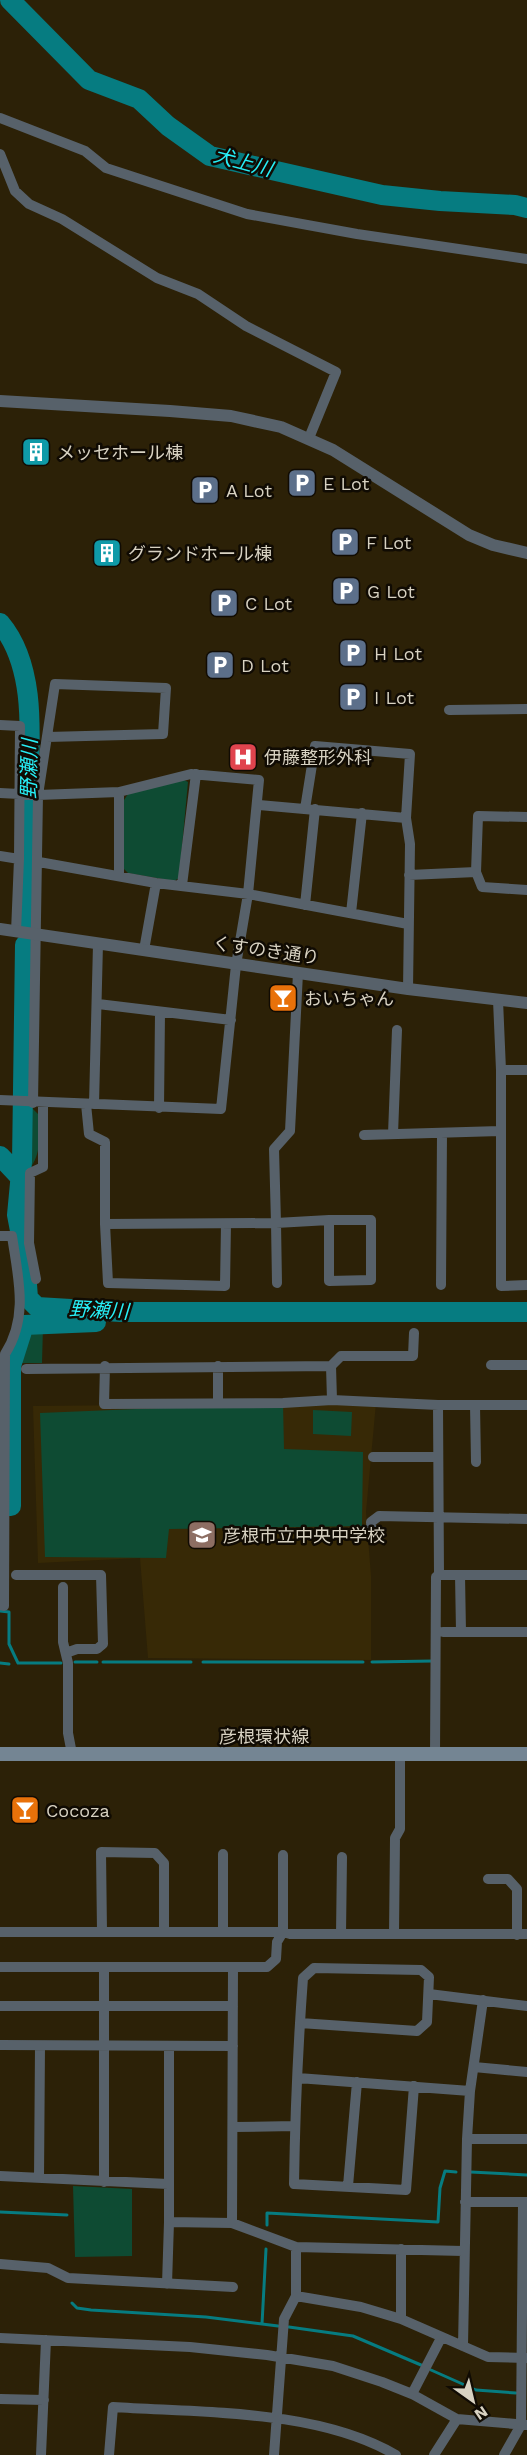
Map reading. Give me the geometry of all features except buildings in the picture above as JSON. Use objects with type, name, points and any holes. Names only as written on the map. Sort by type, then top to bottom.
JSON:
[{"type":"main road","name":"彦根環状線","points":[[0,1754],[527,1754]]},
{"type":"street","points":[[0,118],[84,151],[106,168],[247,214],[357,234],[527,259]]},
{"type":"street","points":[[0,154],[15,191],[29,204],[62,219],[157,278],[198,294],[246,326],[336,372],[309,438]]},
{"type":"street","points":[[0,401],[231,416],[281,427],[309,438],[469,535],[493,545],[527,553]]},
{"type":"street","points":[[16,932],[19,859],[28,795],[47,737],[55,684],[166,688],[163,734],[47,737]]},
{"type":"street","points":[[449,710],[527,709]]},
{"type":"street","points":[[0,725],[20,726],[39,862],[30,1103],[43,1167],[30,1173],[29,1243],[36,1279]]},
{"type":"street","points":[[305,905],[315,746],[410,754],[406,818],[410,844],[408,989]]},
{"type":"street","points":[[0,793],[28,795],[119,792],[196,774],[259,780],[259,805],[236,965],[221,1109],[0,1100]]},
{"type":"street","points":[[182,885],[196,774]]},
{"type":"street","points":[[119,792],[119,876]]},
{"type":"street","points":[[259,805],[406,818]]},
{"type":"street","points":[[351,913],[362,813]]},
{"type":"street","points":[[527,817],[478,816],[476,872],[482,887],[527,890]]},
{"type":"street","points":[[0,856],[19,859]]},
{"type":"street","points":[[39,862],[156,883],[248,894],[408,924]]},
{"type":"street","points":[[410,875],[476,872]]},
{"type":"street","points":[[144,950],[156,883]]},
{"type":"street","name":"くすのき通り","points":[[0,929],[236,965],[527,1003]]},
{"type":"street","points":[[98,944],[98,1004],[89,1134],[105,1142],[108,1283],[225,1286],[226,1224]]},
{"type":"street","points":[[278,1283],[274,1149],[290,1131],[298,973]]},
{"type":"street","points":[[498,1000],[501,1070],[501,1286],[527,1285]]},
{"type":"street","points":[[98,1004],[231,1020]]},
{"type":"street","points":[[159,1108],[160,1013]]},
{"type":"street","points":[[393,1134],[397,1030]]},
{"type":"street","points":[[501,1070],[527,1070]]},
{"type":"street","points":[[364,1135],[500,1131]]},
{"type":"street","points":[[441,1285],[442,1133]]},
{"type":"street","points":[[105,1224],[226,1224],[329,1220],[371,1220],[371,1280],[329,1281],[329,1220]]},
{"type":"street","points":[[0,1236],[12,1236],[21,1314],[10,1346],[2,1354],[4,1606],[0,1605]]},
{"type":"street","points":[[26,1369],[105,1366],[331,1366],[341,1356],[413,1356],[414,1333]]},
{"type":"street","points":[[491,1365],[527,1365]]},
{"type":"street","points":[[105,1366],[104,1404],[283,1403],[332,1400],[438,1405],[527,1405]]},
{"type":"street","points":[[218,1366],[218,1403]]},
{"type":"street","points":[[331,1366],[332,1400]]},
{"type":"street","points":[[435,1755],[436,1577],[439,1575],[438,1405]]},
{"type":"street","points":[[475,1405],[476,1462]]},
{"type":"street","points":[[373,1457],[438,1457]]},
{"type":"street","points":[[372,1536],[371,1522],[379,1516],[527,1519]]},
{"type":"street","points":[[16,1575],[101,1575],[103,1644],[97,1649],[77,1649],[66,1653]]},
{"type":"street","points":[[439,1575],[527,1575]]},
{"type":"street","points":[[460,1575],[461,1632]]},
{"type":"street","points":[[63,1587],[63,1642],[68,1663],[68,1733],[72,1754]]},
{"type":"street","points":[[443,1632],[527,1632]]},
{"type":"street","points":[[394,1934],[394,1838],[400,1829],[400,1755]]},
{"type":"street","points":[[102,1932],[101,1852],[155,1852],[164,1863],[164,1931]]},
{"type":"street","points":[[223,1854],[223,1930]]},
{"type":"street","points":[[0,1967],[267,1967],[276,1959],[277,1942],[283,1932],[283,1855]]},
{"type":"street","points":[[341,1934],[342,1857]]},
{"type":"street","points":[[0,1932],[223,1930],[290,1934],[522,1934],[517,1889],[508,1880],[488,1880]]},
{"type":"street","points":[[104,1967],[104,2182]]},
{"type":"street","points":[[232,2223],[233,1967]]},
{"type":"street","points":[[300,2023],[417,2031],[427,2022],[429,1977],[422,1970],[314,1968],[303,1978],[300,2023],[295,2126],[294,2184],[406,2190],[414,2086]]},
{"type":"street","points":[[429,1994],[527,2006]]},
{"type":"street","points":[[463,2346],[463,2251],[467,2139],[470,2091],[483,2000]]},
{"type":"street","points":[[0,2006],[233,2006]]},
{"type":"street","points":[[0,2045],[233,2046]]},
{"type":"street","points":[[39,2178],[40,2046]]},
{"type":"street","points":[[166,2284],[169,2222],[169,2046]]},
{"type":"street","points":[[474,2067],[527,2072]]},
{"type":"street","points":[[298,2078],[470,2091]]},
{"type":"street","points":[[348,2186],[357,2082]]},
{"type":"street","points":[[234,2127],[295,2126]]},
{"type":"street","points":[[467,2139],[527,2139]]},
{"type":"street","points":[[0,2176],[168,2184]]},
{"type":"street","points":[[465,2202],[525,2202],[524,2425],[504,2455]]},
{"type":"street","points":[[169,2222],[232,2223],[296,2247],[463,2251]]},
{"type":"street","points":[[274,2455],[284,2319],[296,2296],[296,2247]]},
{"type":"street","points":[[400,2319],[401,2249]]},
{"type":"street","points":[[0,2264],[48,2268],[68,2278],[233,2287]]},
{"type":"street","points":[[296,2296],[361,2307],[400,2319],[488,2357],[525,2358]]},
{"type":"street","points":[[0,2338],[190,2347],[280,2357],[333,2366],[412,2394],[458,2420],[524,2425]]},
{"type":"street","points":[[412,2394],[441,2338]]},
{"type":"street","points":[[41,2455],[46,2340]]},
{"type":"street","points":[[0,2399],[44,2400]]},
{"type":"street","points":[[109,2455],[113,2407],[276,2418],[316,2424],[372,2443],[396,2455]]},
{"type":"street","points":[[434,2455],[458,2420]]},
{"type":"shaded area","name":"彦根市立中央中学校","points":[[376,1403],[366,1512],[371,1576],[371,1660],[148,1658],[140,1558],[38,1563],[33,1406]]},
{"type":"green space","points":[[184,780],[188,782],[179,878],[174,881],[128,873],[124,869],[124,800],[128,794]]},
{"type":"green space","points":[[28,1108],[32,1108],[39,1115],[38,1149],[30,1168],[27,1168]]},
{"type":"green space","points":[[43,1327],[42,1363],[19,1363],[28,1335],[37,1328]]},
{"type":"green space","points":[[283,1403],[284,1449],[363,1452],[362,1526],[169,1529],[166,1558],[45,1557],[40,1413]]},
{"type":"green space","points":[[313,1410],[352,1412],[351,1436],[313,1434]]},
{"type":"green space","points":[[73,2186],[132,2189],[132,2256],[75,2257]]},
{"type":"waterway","name":"犬上川","points":[[10,0],[89,80],[139,99],[168,126],[210,156],[382,195],[515,205],[527,208]]},
{"type":"waterway","name":"野瀬川","points":[[0,623],[21,662],[29,709],[26,922]]},
{"type":"waterway","name":"野瀬川","points":[[25,945],[22,1162],[17,1215],[25,1257],[28,1298],[37,1307],[121,1312],[527,1312]]},
{"type":"waterway","points":[[0,1156],[20,1177]]},
{"type":"waterway","points":[[8,1506],[11,1506],[11,1366],[24,1325],[96,1322]]},
{"type":"waterway","points":[[0,1611],[9,1612],[9,1644],[18,1663],[61,1663]]},
{"type":"waterway","points":[[372,1662],[433,1661]]},
{"type":"waterway","points":[[75,1662],[97,1662]]},
{"type":"waterway","points":[[103,1662],[191,1662]]},
{"type":"waterway","points":[[203,1662],[363,1662]]},
{"type":"waterway","points":[[0,1663],[9,1664]]},
{"type":"waterway","points":[[267,2225],[267,2213],[438,2222],[440,2188],[445,2171],[456,2172]]},
{"type":"waterway","points":[[471,2172],[527,2175]]},
{"type":"waterway","points":[[0,2212],[67,2215]]},
{"type":"waterway","points":[[262,2324],[266,2249]]},
{"type":"waterway","points":[[72,2303],[77,2308],[91,2310],[206,2317],[278,2326]]},
{"type":"waterway","points":[[289,2327],[353,2336],[421,2365]]},
{"type":"waterway","points":[[431,2370],[476,2390],[516,2393]]},
{"type":"place","name":"メッセホール棟","points":[[36,452]]},
{"type":"place","name":"E Lot","points":[[302,483]]},
{"type":"place","name":"A Lot","points":[[205,490]]},
{"type":"place","name":"F Lot","points":[[345,542]]},
{"type":"place","name":"グランドホール棟","points":[[107,553]]},
{"type":"place","name":"G Lot","points":[[346,591]]},
{"type":"place","name":"C Lot","points":[[224,603]]},
{"type":"place","name":"H Lot","points":[[353,653]]},
{"type":"place","name":"D Lot","points":[[220,665]]},
{"type":"place","name":"I Lot","points":[[353,697]]},
{"type":"place","name":"伊藤整形外科","points":[[243,757]]},
{"type":"place","name":"おいちゃん","points":[[283,998]]},
{"type":"place","name":"彦根市立中央中学校","points":[[202,1535]]},
{"type":"place","name":"Cocoza","points":[[25,1810]]}]
